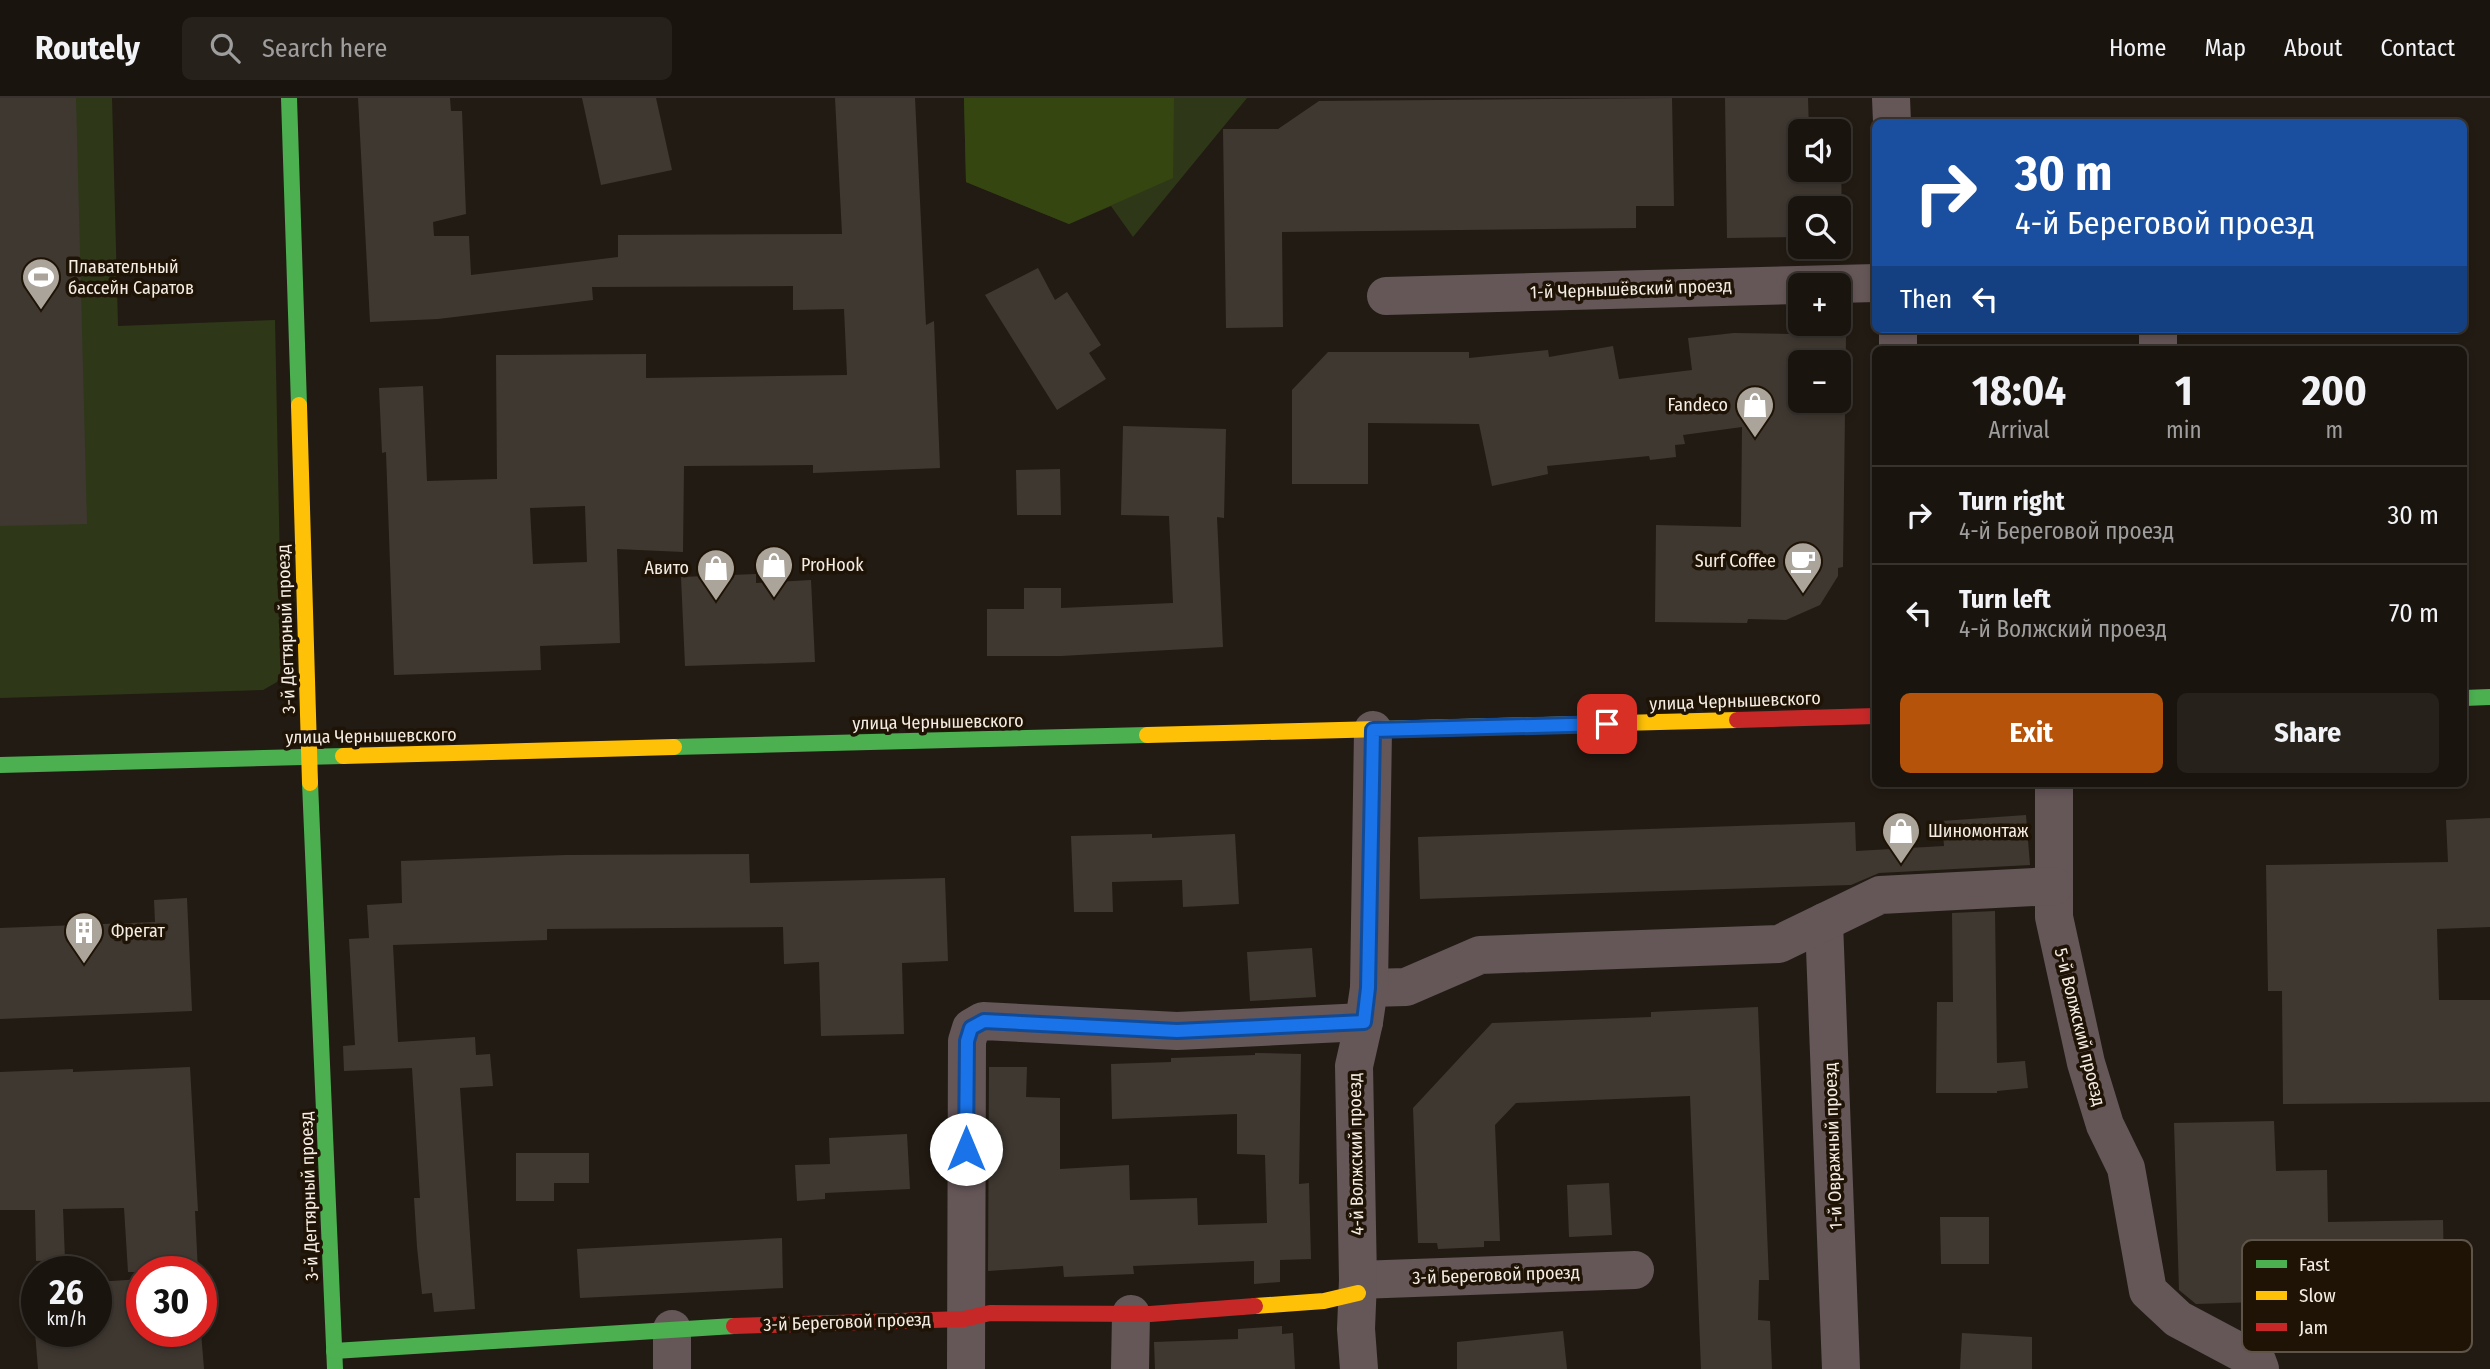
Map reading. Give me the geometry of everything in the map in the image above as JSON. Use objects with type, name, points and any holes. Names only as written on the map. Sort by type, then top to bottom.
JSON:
[{"type":"street","name":"3-й Дегтярный проезд","points":[[289,98],[309,757],[335,1369]]},
{"type":"street","points":[[1891,98],[1892,119]]},
{"type":"street","name":"1-й Чернышёвский проезд","points":[[1387,296],[1872,283]]},
{"type":"street","points":[[2467,698],[2490,697]]},
{"type":"street","name":"улица Чернышевского","points":[[0,765],[1872,716]]},
{"type":"street","name":"4-й Волжский проезд","points":[[1359,1369],[1354,1066],[1366,1005],[1373,730]]},
{"type":"street","name":"5-й Волжский проезд","points":[[2054,787],[2054,917],[2086,1063],[2105,1125],[2126,1168],[2148,1291],[2178,1319],[2257,1361],[2260,1369]]},
{"type":"street","points":[[966,1369],[964,1318],[967,1041],[971,1028],[984,1021],[1177,1031],[1366,1005],[1480,955],[1780,944],[1880,895],[2054,886]]},
{"type":"street","name":"1-й Овражный проезд","points":[[1824,922],[1842,1369]]},
{"type":"street","name":"3-й Береговой проезд","points":[[334,1351],[672,1329],[964,1318],[990,1313],[1130,1314],[1324,1301],[1358,1287],[1635,1270]]},
{"type":"street","points":[[1130,1314],[1130,1369]]},
{"type":"street","points":[[672,1329],[672,1369]]},
{"type":"green space","points":[[0,98],[112,98],[118,326],[275,320],[282,669],[277,682],[263,690],[0,698]]},
{"type":"green space","points":[[964,98],[1247,98],[1133,237],[1111,206],[1069,224],[966,182]]},
{"type":"green space","points":[[964,98],[1174,98],[1173,178],[1069,224],[966,182]]},
{"type":"building","name":"Плавательный бассейн Саратов","points":[[0,98],[76,98],[87,524],[0,526]]},
{"type":"building","points":[[358,98],[450,98],[451,111],[462,111],[466,214],[433,222],[434,236],[469,236],[471,275],[618,257],[618,235],[842,234],[835,98],[915,98],[926,325],[934,321],[940,468],[813,473],[813,465],[684,466],[683,552],[617,549],[620,643],[540,646],[541,670],[394,675],[386,452],[382,453],[379,388],[423,386],[427,481],[497,479],[496,355],[646,354],[646,378],[847,375],[844,309],[793,310],[793,286],[592,287],[593,300],[438,319],[370,322]],"holes":[[[585,506],[587,562],[533,564],[530,508]]]},
{"type":"building","points":[[582,98],[656,98],[672,170],[601,185]]},
{"type":"building","points":[[1672,98],[1674,206],[1636,206],[1636,228],[1282,232],[1283,327],[1226,328],[1223,129],[1278,129],[1319,101]]},
{"type":"building","points":[[1725,98],[1808,98],[1809,119],[1788,119],[1788,182],[1841,182],[1842,196],[1788,196],[1788,237],[1727,238]]},
{"type":"building","points":[[1038,268],[1055,300],[1067,292],[1101,345],[1089,353],[1106,379],[1057,410],[985,295]]},
{"type":"building","points":[[1734,333],[1846,336],[1846,350],[1788,350],[1788,413],[1845,413],[1843,567],[1838,568],[1838,576],[1820,605],[1786,620],[1748,619],[1747,623],[1655,622],[1656,525],[1741,527],[1742,427],[1683,435],[1685,444],[1675,445],[1676,457],[1650,460],[1649,456],[1547,466],[1548,474],[1492,486],[1479,424],[1368,423],[1368,484],[1292,484],[1292,390],[1328,352],[1469,352],[1469,358],[1548,350],[1549,357],[1613,346],[1619,379],[1692,370],[1688,338]]},
{"type":"building","points":[[1123,426],[1226,429],[1224,518],[1217,517],[1223,647],[1061,656],[987,656],[987,609],[1024,609],[1024,588],[1061,588],[1061,608],[1173,603],[1169,516],[1121,515]]},
{"type":"building","points":[[1060,469],[1061,515],[1017,515],[1016,470]]},
{"type":"building","points":[[756,574],[756,583],[811,580],[815,662],[685,666],[681,577]]},
{"type":"building","points":[[2026,815],[2030,865],[1879,873],[1851,885],[1420,899],[1418,837],[1855,822],[1856,851],[1944,846],[1942,821]]},
{"type":"building","points":[[2490,818],[2490,927],[2437,929],[2439,1000],[2490,1000],[2490,1102],[2283,1104],[2282,991],[2268,991],[2266,865],[2448,862],[2446,820]]},
{"type":"building","points":[[1152,834],[1152,838],[1235,834],[1239,904],[1183,907],[1182,880],[1112,882],[1113,912],[1074,912],[1071,836]]},
{"type":"building","points":[[749,854],[750,883],[945,878],[948,961],[902,963],[904,1034],[821,1036],[819,962],[784,964],[783,927],[547,929],[547,940],[393,945],[398,1042],[475,1037],[476,1055],[490,1054],[493,1086],[460,1088],[475,1309],[434,1312],[432,1293],[422,1294],[417,1247],[414,1198],[420,1198],[412,1068],[344,1071],[343,1046],[355,1045],[349,939],[369,938],[367,905],[402,903],[401,861],[566,855]]},
{"type":"building","name":"Фрегат","points":[[187,898],[192,1011],[0,1019],[0,928],[155,922],[154,900]]},
{"type":"building","points":[[1995,911],[1997,1063],[2025,1061],[2028,1088],[1997,1093],[1936,1093],[1937,1002],[1953,1002],[1952,913]]},
{"type":"building","points":[[1312,948],[1316,997],[1250,1001],[1247,952]]},
{"type":"building","points":[[1758,1007],[1769,1280],[1759,1280],[1758,1320],[1770,1321],[1772,1369],[1701,1369],[1690,1096],[1516,1103],[1495,1125],[1500,1241],[1484,1241],[1484,1247],[1438,1249],[1437,1243],[1418,1243],[1413,1108],[1492,1023],[1651,1017],[1651,1012]]},
{"type":"building","points":[[1255,1053],[1301,1054],[1299,1184],[1309,1183],[1311,1259],[1280,1260],[1280,1282],[1254,1284],[1254,1261],[1133,1266],[1134,1274],[1064,1277],[1063,1266],[988,1271],[989,1067],[1027,1067],[1026,1097],[1060,1098],[1060,1169],[1129,1165],[1130,1200],[1197,1198],[1198,1225],[1267,1223],[1265,1155],[1237,1154],[1237,1114],[1112,1119],[1111,1064],[1171,1062],[1171,1058]]},
{"type":"building","points":[[190,1067],[198,1211],[195,1211],[197,1256],[127,1256],[124,1208],[63,1209],[65,1256],[36,1256],[35,1210],[0,1210],[0,1072],[73,1069],[73,1072]]},
{"type":"building","points":[[2274,1121],[2276,1171],[2327,1170],[2328,1222],[2443,1220],[2443,1240],[2242,1240],[2242,1302],[2196,1304],[2179,1290],[2174,1123]]},
{"type":"building","points":[[907,1134],[910,1189],[825,1193],[825,1199],[797,1201],[795,1165],[830,1164],[829,1138]]},
{"type":"building","points":[[516,1153],[589,1153],[589,1183],[554,1183],[554,1201],[516,1201]]},
{"type":"building","points":[[1609,1183],[1612,1235],[1569,1237],[1567,1185]]},
{"type":"building","points":[[1940,1217],[1989,1217],[1989,1264],[1941,1264]]},
{"type":"building","points":[[782,1238],[783,1288],[580,1298],[577,1249]]},
{"type":"building","points":[[126,1280],[126,1347],[202,1347],[204,1369],[38,1369],[36,1347],[112,1347],[112,1281]]},
{"type":"building","points":[[1282,1326],[1282,1334],[1293,1333],[1295,1369],[1155,1369],[1154,1342],[1238,1339],[1238,1329]]},
{"type":"building","points":[[1563,1331],[1567,1369],[1457,1369],[1457,1342]]},
{"type":"building","points":[[1962,1333],[2032,1337],[2032,1369],[1960,1369]]},
{"type":"traffic: fast","points":[[289,98],[299,405]]},
{"type":"traffic: fast","points":[[2467,698],[2490,697]]},
{"type":"traffic: fast","points":[[674,747],[1147,735]]},
{"type":"traffic: fast","points":[[0,765],[343,756]]},
{"type":"traffic: fast","points":[[310,783],[335,1369]]},
{"type":"traffic: fast","points":[[334,1351],[734,1326]]},
{"type":"traffic: slow","points":[[299,405],[310,783]]},
{"type":"traffic: slow","points":[[1147,735],[1737,720]]},
{"type":"traffic: slow","points":[[343,756],[674,747]]},
{"type":"traffic: slow","points":[[1255,1306],[1324,1301],[1358,1293]]},
{"type":"traffic: jam","points":[[1737,720],[1872,716]]},
{"type":"traffic: jam","points":[[734,1326],[964,1319],[990,1313],[1150,1314],[1255,1306]]},
{"type":"place","name":"Плавательный бассейн Саратов","points":[[41,311]]},
{"type":"place","name":"Fandeco","points":[[1755,439]]},
{"type":"place","name":"Surf Coffee","points":[[1803,595]]},
{"type":"place","name":"ProHook","points":[[774,599]]},
{"type":"place","name":"Авито","points":[[716,602]]},
{"type":"place","name":"Шиномонтаж","points":[[1901,865]]},
{"type":"place","name":"Фрегат","points":[[84,965]]},
{"type":"route","points":[[966,1149],[967,1041],[971,1028],[984,1021],[1177,1031],[1364,1022],[1368,988],[1373,730],[1607,724]]}]
